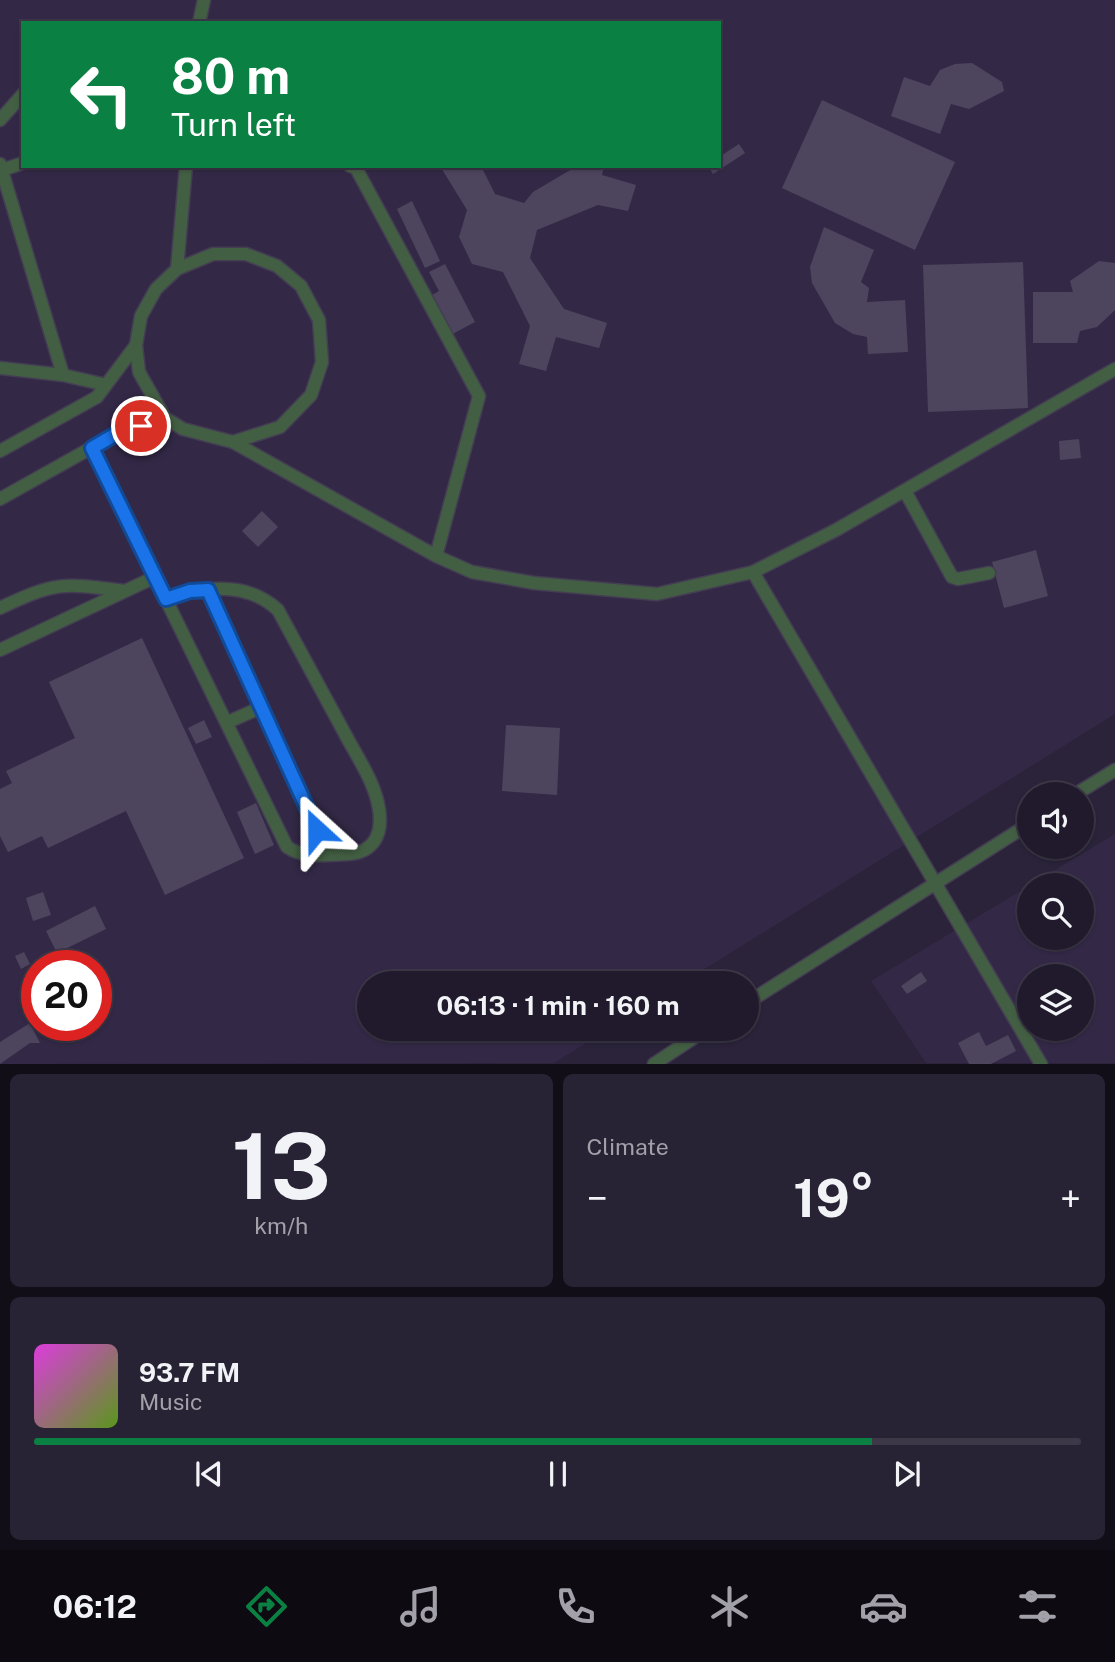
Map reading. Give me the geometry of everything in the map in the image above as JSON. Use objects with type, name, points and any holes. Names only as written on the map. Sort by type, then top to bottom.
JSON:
[{"type":"lane","points":[[199,21],[204,0]]},
{"type":"lane","points":[[0,120],[21,96]]},
{"type":"lane","points":[[21,163],[1,167],[63,375]]},
{"type":"lane","points":[[177,269],[186,168]]},
{"type":"lane","points":[[356,168],[479,396],[436,556]]},
{"type":"lane","points":[[233,442],[280,427],[311,395],[322,362],[319,320],[301,286],[277,266],[246,254],[213,254],[177,269],[156,289],[141,316],[136,345],[139,372],[165,418],[183,429],[233,442],[436,556],[472,572],[534,583],[657,594],[752,572],[905,491],[1115,369]]},
{"type":"lane","points":[[0,451],[97,397],[136,345]]},
{"type":"lane","points":[[0,368],[63,375],[106,385]]},
{"type":"lane","points":[[0,499],[116,434],[165,418]]},
{"type":"lane","points":[[92,448],[287,847],[303,854],[328,855],[360,853],[370,849],[376,841],[379,809],[372,784],[278,610],[256,594],[236,588],[190,591],[166,599]]},
{"type":"lane","points":[[905,491],[952,577],[958,579],[989,573]]},
{"type":"lane","points":[[752,572],[912,848],[1041,1063]]},
{"type":"lane","points":[[0,650],[155,577]]},
{"type":"lane","points":[[0,608],[34,592],[65,583],[126,591]]},
{"type":"lane","points":[[208,590],[328,855]]},
{"type":"lane","points":[[228,722],[262,706]]},
{"type":"lane","points":[[1094,783],[1115,770]]},
{"type":"lane","points":[[759,996],[1017,832]]},
{"type":"lane","points":[[654,1063],[688,1041]]},
{"type":"shaded area","points":[[0,0],[1115,0],[1115,714],[701,971],[357,971],[357,1041],[590,1041],[554,1063],[0,1064]]},
{"type":"shaded area","points":[[1115,834],[1115,1063],[926,1063],[871,981],[1017,893],[1017,950],[1094,950],[1094,873],[1050,873],[1073,859],[1094,859],[1094,847]]},
{"type":"building","points":[[972,63],[1002,82],[1004,91],[969,109],[951,104],[940,134],[891,116],[904,77],[930,86],[940,70],[955,64]]},
{"type":"building","points":[[822,100],[955,162],[915,250],[782,188]]},
{"type":"building","points":[[739,144],[745,153],[713,174],[709,168],[721,168],[721,156]]},
{"type":"building","points":[[441,168],[482,168],[495,194],[524,203],[533,192],[574,168],[604,168],[602,175],[636,185],[628,211],[598,205],[537,230],[530,258],[564,309],[607,323],[599,348],[556,337],[546,371],[519,364],[530,326],[503,272],[472,264],[459,237],[467,210]]},
{"type":"building","points":[[412,201],[440,261],[425,268],[397,209]]},
{"type":"building","points":[[824,227],[874,250],[861,282],[869,288],[867,302],[905,300],[908,352],[868,354],[867,337],[853,334],[835,323],[812,283],[810,267]]},
{"type":"building","points":[[1099,261],[1115,263],[1115,310],[1097,327],[1080,331],[1077,343],[1033,343],[1033,292],[1073,292],[1070,281]]},
{"type":"building","points":[[1023,262],[1028,408],[928,412],[923,265]]},
{"type":"building","points":[[445,264],[475,322],[449,336],[429,297],[439,291],[429,272]]},
{"type":"building","points":[[1079,439],[1081,458],[1060,460],[1059,441]]},
{"type":"building","points":[[262,511],[278,527],[258,547],[242,531]]},
{"type":"building","points":[[1036,550],[1048,596],[1004,608],[992,562]]},
{"type":"building","points":[[142,638],[244,858],[165,895],[126,811],[48,848],[42,836],[8,852],[0,836],[0,789],[12,783],[6,771],[75,738],[49,682]]},
{"type":"building","points":[[204,720],[212,737],[196,744],[188,728]]},
{"type":"building","points":[[506,725],[560,728],[557,795],[502,791]]},
{"type":"building","points":[[256,803],[274,845],[255,854],[237,812]]},
{"type":"building","points":[[43,892],[51,915],[33,921],[26,898]]},
{"type":"building","points":[[95,906],[106,929],[63,950],[56,950],[46,931]]},
{"type":"building","points":[[21,953],[21,969],[15,956]]},
{"type":"building","points":[[921,972],[927,981],[907,994],[901,986]]},
{"type":"building","points":[[21,1029],[21,1041],[40,1043],[30,1043],[0,1064],[0,1042]]},
{"type":"building","points":[[979,1032],[986,1046],[1008,1035],[1016,1051],[991,1064],[969,1064],[958,1043]]},
{"type":"route","points":[[141,426],[116,434],[92,448],[166,599],[190,591],[208,590],[317,830]]}]
